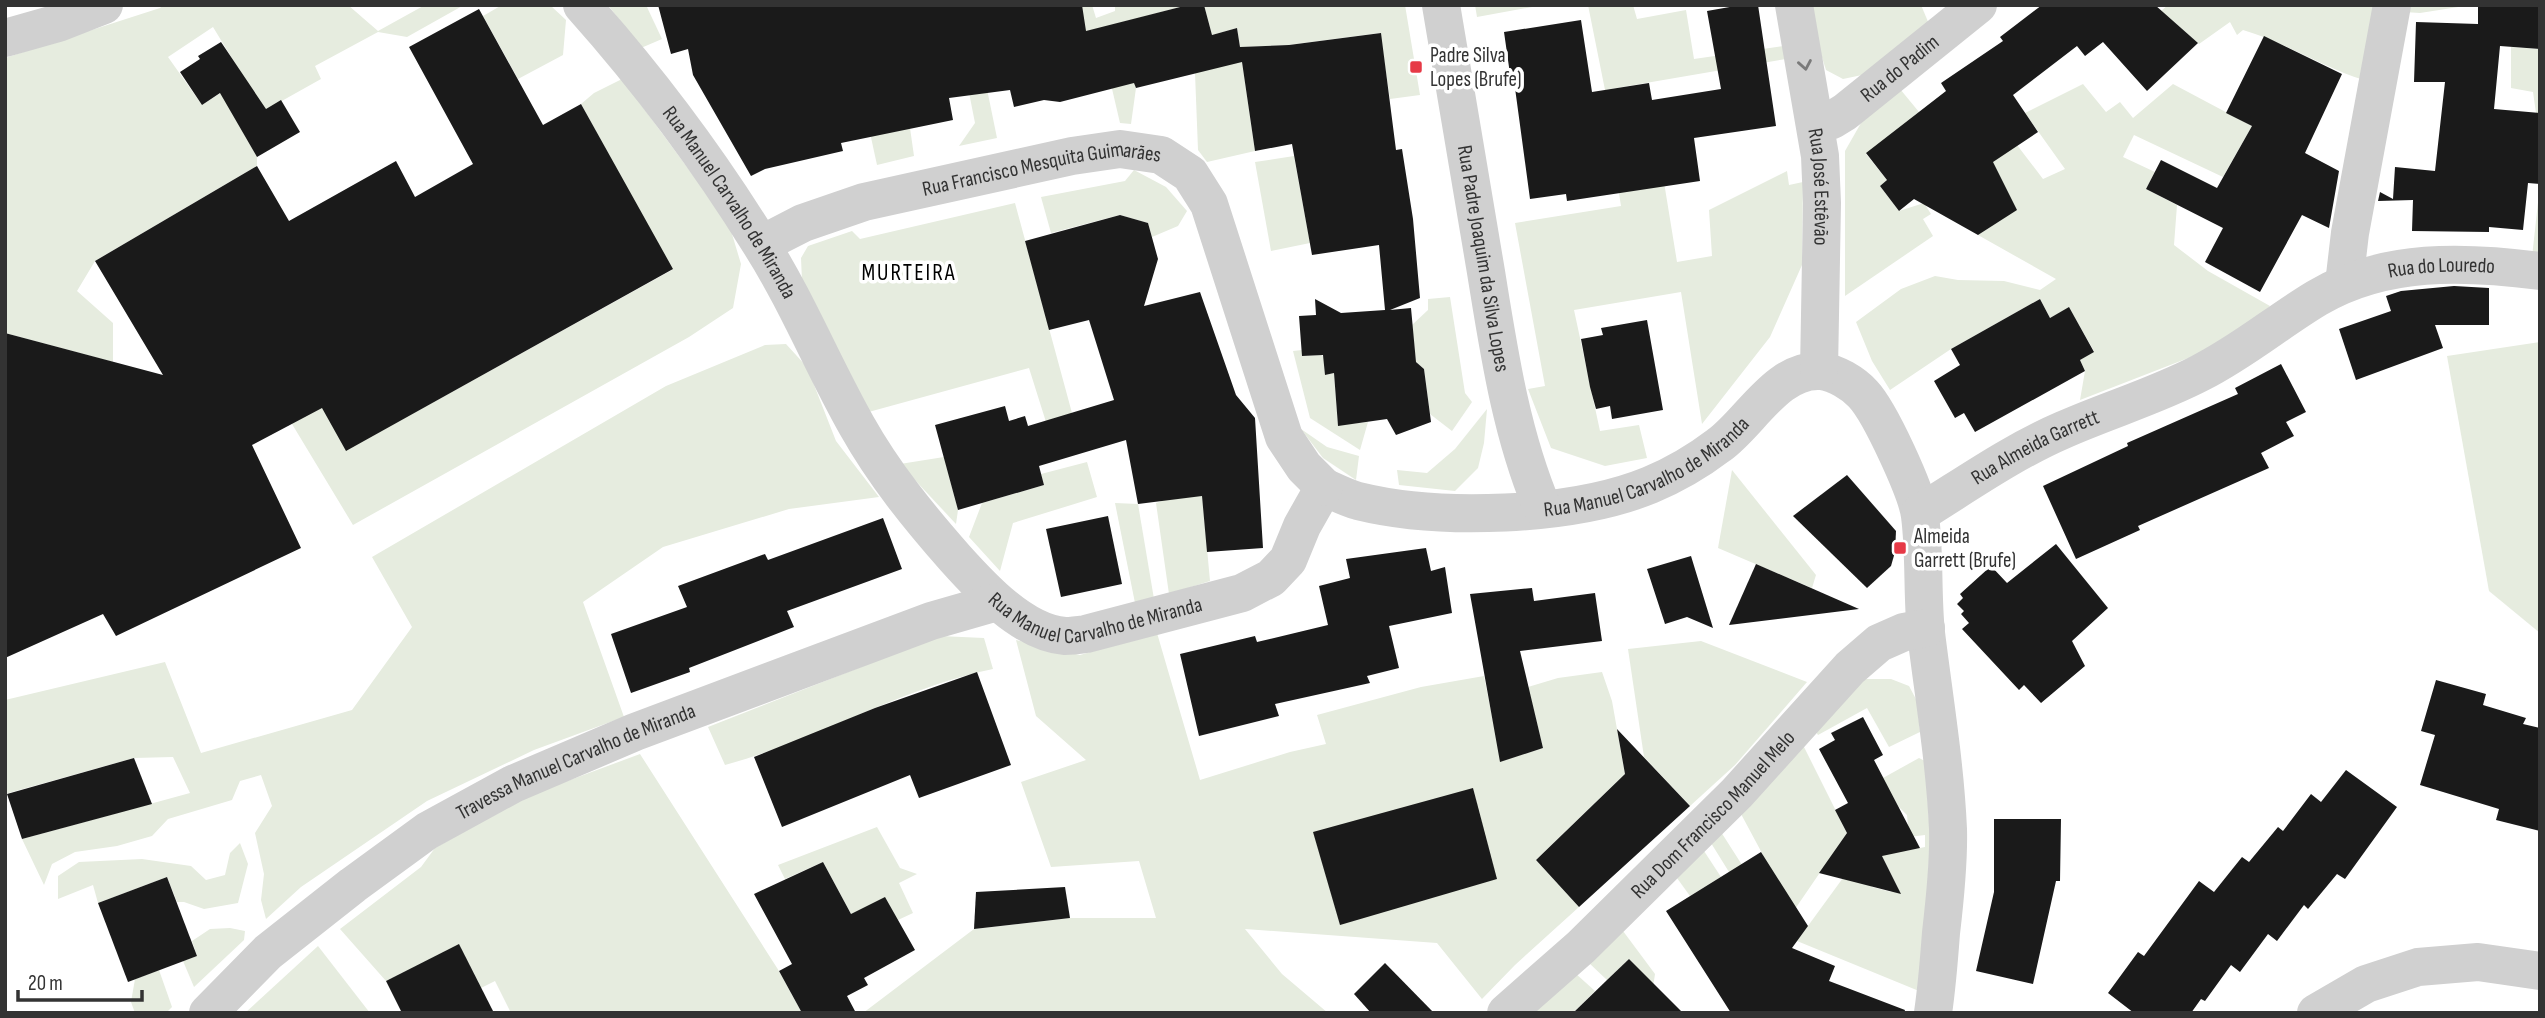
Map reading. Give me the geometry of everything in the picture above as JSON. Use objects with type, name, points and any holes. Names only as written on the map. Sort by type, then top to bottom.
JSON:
[{"type":"street","points":[[5,38],[58,23],[104,5]]},
{"type":"street","name":"Rua Manuel Carvalho de Miranda","points":[[582,5],[621,49],[711,167],[762,244],[856,425],[913,510],[997,603],[1043,631],[1065,636],[1086,634],[1242,593],[1271,579],[1288,560],[1302,526],[1324,487],[1356,500],[1428,513],[1543,509],[1581,504],[1648,486],[1691,464],[1723,443],[1772,391],[1796,376],[1819,371]]},
{"type":"street","name":"Rua Padre Joaquim da Silva Lopes","points":[[1441,5],[1502,367],[1520,445],[1543,509]]},
{"type":"street","name":"Rua José Estêvão","points":[[1794,5],[1816,125],[1822,203],[1819,371]]},
{"type":"street","name":"Rua do Padim","points":[[1816,125],[1845,112],[1978,5]]},
{"type":"street","points":[[2344,284],[2350,233],[2392,5]]},
{"type":"street","name":"Rua Francisco Mesquita Guimarães","points":[[762,244],[803,223],[864,202],[1072,156],[1119,149],[1161,155],[1190,174],[1209,204],[1284,437],[1304,467],[1324,487]]},
{"type":"street","name":"Rua do Louredo","points":[[2344,284],[2370,275],[2426,266],[2492,264],[2540,271]]},
{"type":"street","name":"Rua Almeida Garrett","points":[[1920,513],[2004,461],[2053,435],[2165,390],[2202,372],[2317,298],[2344,284]]},
{"type":"street","points":[[1819,371],[1840,376],[1864,394],[1880,419],[1903,466],[1920,513],[1926,628],[1941,733],[1948,830],[1944,905],[1933,1013]]},
{"type":"street","name":"Travessa Manuel Carvalho de Miranda","points":[[208,1013],[268,952],[353,885],[427,831],[513,784],[648,727],[931,621],[997,603]]},
{"type":"street","name":"Rua Dom Francisco Manuel Melo","points":[[1506,1013],[1581,947],[1737,793],[1850,668],[1879,643],[1903,632],[1926,628]]},
{"type":"street","points":[[2316,1013],[2366,984],[2418,967],[2478,962],[2540,971]]},
{"type":"shaded area","points":[[163,5],[348,5],[378,31],[425,5],[464,5],[407,37],[378,32],[315,66],[321,79],[239,125],[257,157],[257,166],[95,261],[77,291],[113,323],[113,362],[5,333],[5,58]],"holes":[[[213,27],[244,78],[202,105],[168,57]]]},
{"type":"shaded area","points":[[502,5],[550,5],[566,20],[563,55],[518,79],[483,16]]},
{"type":"shaded area","points":[[608,5],[646,5],[662,39],[641,48]]},
{"type":"shaded area","points":[[1058,5],[1092,5],[1096,18],[1115,11],[1115,5],[1188,5],[1119,23],[1136,88],[1131,124],[1120,123],[1099,33],[1066,38]]},
{"type":"shaded area","points":[[1204,5],[1405,5],[1420,95],[1390,99],[1380,33],[1289,45],[1240,47],[1237,28],[1212,35]]},
{"type":"shaded area","points":[[1475,5],[1543,5],[1477,17]]},
{"type":"shaded area","points":[[1588,5],[1633,5],[1637,19],[1686,10],[1694,59],[1784,46],[1786,59],[1605,90]]},
{"type":"shaded area","points":[[1811,5],[1921,5],[1929,24],[1862,75],[1843,79],[1826,70],[1817,42]]},
{"type":"shaded area","points":[[2168,5],[2376,5],[2364,80],[2259,35],[2243,30],[2237,35],[2230,22],[2199,44],[2161,11]]},
{"type":"shaded area","points":[[2405,5],[2471,5],[2420,13],[2404,12]]},
{"type":"shaded area","points":[[849,36],[910,128],[914,156],[877,165]]},
{"type":"shaded area","points":[[978,45],[997,138],[959,146],[975,123],[961,52]]},
{"type":"shaded area","points":[[2540,46],[2540,113],[2536,113],[2533,92],[2511,88],[2511,47],[2539,49]]},
{"type":"shaded area","points":[[1241,55],[1255,151],[1207,162],[1198,150],[1195,73]]},
{"type":"shaded area","points":[[622,79],[729,224],[741,264],[733,308],[689,337],[353,525],[292,424],[254,286],[347,450],[672,270],[581,104],[594,93]]},
{"type":"shaded area","points":[[2083,84],[2106,112],[2120,102],[2133,118],[2173,84],[2252,126],[2223,177],[2134,135],[2123,157],[2155,172],[2146,189],[2177,205],[2174,245],[2208,271],[2270,306],[2241,332],[2196,355],[2080,400],[2085,371],[2080,360],[2094,351],[2069,308],[2050,318],[2040,299],[1951,349],[1890,390],[1872,361],[1856,322],[1901,289],[1935,276],[1958,280],[2004,281],[2040,290],[2056,279],[1978,235],[2016,210],[1979,168],[2017,145],[2043,179],[2065,169],[2025,113]]},
{"type":"shaded area","points":[[1900,89],[1919,112],[1866,154],[1887,180],[1880,186],[1899,211],[1924,203],[1931,214],[1923,219],[1933,236],[1845,296],[1845,151],[1861,123]]},
{"type":"shaded area","points":[[1612,149],[1663,176],[1677,262],[1712,256],[1709,210],[1787,171],[1789,185],[1803,182],[1802,265],[1770,337],[1702,424],[1681,292],[1574,310],[1600,431],[1639,425],[1647,458],[1605,466],[1551,448],[1528,389],[1545,386],[1515,223],[1621,206]]},
{"type":"shaded area","points":[[1294,156],[1310,243],[1271,251],[1255,162]]},
{"type":"shaded area","points":[[1134,170],[1166,187],[1187,211],[1178,226],[1152,237],[1148,223],[1120,215],[1051,233],[1041,197],[1125,181]]},
{"type":"shaded area","points":[[2540,184],[2540,258],[2532,257]]},
{"type":"shaded area","points":[[1015,203],[1072,413],[1057,457],[1029,368],[865,413],[802,281],[801,258],[808,246],[852,231],[860,239]]},
{"type":"shaded area","points":[[1450,297],[1465,393],[1472,402],[1452,431],[1430,414],[1424,369],[1416,362],[1412,325],[1428,310],[1428,299]]},
{"type":"shaded area","points":[[2540,342],[2540,633],[2489,591],[2447,356]]},
{"type":"shaded area","points":[[786,344],[807,367],[836,441],[879,497],[789,509],[663,547],[583,602],[624,717],[534,750],[427,801],[301,887],[266,919],[261,900],[264,874],[255,833],[272,806],[261,775],[240,781],[232,800],[168,819],[152,836],[117,846],[75,852],[52,864],[44,885],[22,839],[190,793],[173,757],[134,758],[5,794],[5,700],[165,662],[201,753],[352,710],[412,627],[372,557],[666,386],[765,345]]},
{"type":"shaded area","points":[[1302,350],[1303,356],[1324,357],[1325,375],[1334,373],[1338,425],[1368,422],[1360,450],[1310,418],[1293,351]]},
{"type":"shaded area","points":[[1487,409],[1484,443],[1478,468],[1455,491],[1399,485],[1397,470],[1427,473],[1455,449]]},
{"type":"shaded area","points":[[1301,429],[1327,447],[1359,456],[1356,480],[1323,458]]},
{"type":"shaded area","points":[[1154,433],[1201,483],[1210,581],[1169,594],[1156,503],[1162,501]]},
{"type":"shaded area","points":[[944,457],[958,510],[956,524],[900,464]]},
{"type":"shaded area","points":[[1087,462],[1097,497],[1013,523],[1000,571],[969,537],[982,503],[1044,485],[1041,474]]},
{"type":"shaded area","points":[[1732,470],[1816,575],[1812,588],[1718,548]]},
{"type":"shaded area","points":[[1115,503],[1138,504],[1154,599],[1135,603]]},
{"type":"shaded area","points":[[1157,633],[1200,780],[1290,752],[1326,744],[1317,715],[1421,687],[1484,676],[1501,761],[1543,748],[1528,687],[1558,678],[1602,672],[1612,701],[1625,774],[1536,860],[1579,907],[1482,999],[1437,943],[1245,929],[1282,974],[1328,1013],[863,1013],[974,929],[1070,918],[1156,918],[1139,861],[1051,867],[1021,782],[1086,760],[1036,716],[1016,640],[1080,655]]},
{"type":"shaded area","points":[[940,636],[984,638],[993,669],[925,688],[792,742],[725,765],[708,727]]},
{"type":"shaded area","points":[[1701,641],[1807,682],[1735,765],[1690,806],[1644,757],[1628,649]]},
{"type":"shaded area","points":[[1866,679],[1891,679],[1909,686],[1917,701],[1920,732],[1889,747],[1867,708],[1818,735],[1814,729],[1858,682]]},
{"type":"shaded area","points":[[1802,743],[1847,833],[1793,912],[1765,930],[1711,843],[1721,832],[1744,868],[1763,855],[1741,814]]},
{"type":"shaded area","points":[[640,754],[779,971],[802,1013],[511,1013],[495,981],[481,988],[459,945],[386,981],[340,929],[421,867],[435,848],[527,796]]},
{"type":"shaded area","points":[[1919,758],[1925,761],[1930,835],[1926,936],[1919,991],[1797,941],[1859,856],[1872,887],[1891,892],[1898,888],[1882,856],[1900,846],[1905,851],[1925,847],[1925,835],[1909,837],[1907,815],[1898,806],[1883,778]]},
{"type":"shaded area","points":[[877,827],[900,868],[917,874],[899,883],[913,913],[898,920],[851,914],[823,862],[785,879],[778,865]]},
{"type":"shaded area","points":[[240,843],[248,864],[238,903],[204,909],[177,902],[167,877],[98,903],[93,885],[58,899],[58,876],[79,862],[142,859],[191,866],[206,880],[225,875],[230,853]]},
{"type":"shaded area","points":[[1704,851],[1721,877],[1690,896],[1677,878]]},
{"type":"shaded area","points":[[230,928],[245,931],[244,940],[194,987],[183,961],[197,956],[192,941],[210,929]]},
{"type":"shaded area","points":[[1623,931],[1655,974],[1653,987],[1629,959],[1607,980],[1588,962]]},
{"type":"shaded area","points":[[318,946],[370,1013],[245,1013]]},
{"type":"shaded area","points":[[159,970],[172,1007],[166,1013],[135,1013],[131,1002],[135,979]]},
{"type":"shaded area","points":[[1575,973],[1595,991],[1573,1013],[1532,1013]]},
{"type":"building","points":[[658,5],[1082,5],[1086,31],[1188,5],[1204,5],[1212,35],[1237,28],[1240,47],[1289,45],[1381,33],[1396,150],[1402,149],[1413,219],[1420,298],[1390,310],[1411,308],[1416,362],[1424,369],[1431,422],[1396,435],[1387,419],[1338,426],[1334,373],[1325,375],[1323,355],[1302,356],[1299,316],[1316,315],[1315,299],[1341,313],[1385,310],[1379,245],[1312,255],[1292,144],[1255,151],[1242,62],[1136,88],[1134,83],[1060,102],[1044,100],[1014,107],[1010,90],[949,98],[953,120],[841,143],[843,151],[765,169],[751,176],[693,75],[688,49],[671,54]]},
{"type":"building","points":[[1758,5],[1776,126],[1694,138],[1700,181],[1567,201],[1566,194],[1530,199],[1515,88],[1512,88],[1504,32],[1581,20],[1592,92],[1649,83],[1652,100],[1721,89],[1707,11]]},
{"type":"building","points":[[2042,5],[2155,5],[2198,43],[2147,91],[2103,42],[2085,56],[2077,46],[2013,95],[2038,132],[1993,162],[2017,210],[1978,235],[1914,199],[1899,211],[1880,186],[1887,180],[1866,153],[1946,91],[1941,83],[2003,41],[2000,37]]},
{"type":"building","points":[[2478,5],[2540,5],[2540,49],[2500,46],[2494,109],[2540,113],[2540,184],[2528,183],[2523,230],[2489,227],[2489,232],[2412,231],[2413,200],[2378,201],[2380,192],[2393,199],[2395,167],[2435,171],[2445,82],[2414,82],[2416,22],[2478,24]]},
{"type":"building","points":[[479,9],[543,125],[581,104],[673,269],[346,451],[322,408],[252,445],[301,548],[116,636],[103,614],[5,658],[5,333],[163,375],[95,261],[257,166],[289,221],[396,161],[415,197],[473,164],[409,47]]},
{"type":"building","points":[[2264,36],[2342,74],[2305,153],[2339,171],[2329,228],[2302,215],[2260,292],[2205,262],[2223,228],[2146,189],[2161,160],[2217,188],[2252,126],[2226,113]]},
{"type":"building","points":[[221,42],[266,109],[281,100],[300,132],[257,157],[220,93],[202,105],[180,72],[200,59],[198,56]]},
{"type":"building","points":[[1120,215],[1148,223],[1158,259],[1144,306],[1200,292],[1236,395],[1255,418],[1263,548],[1207,552],[1202,496],[1138,504],[1126,440],[1039,466],[1044,485],[958,510],[935,425],[1005,406],[1009,421],[1025,416],[1028,426],[1114,400],[1089,320],[1049,330],[1025,241]]},
{"type":"building","points":[[2454,286],[2489,288],[2489,325],[2435,325],[2443,348],[2356,380],[2339,329],[2391,311],[2386,296],[2401,291]]},
{"type":"building","points":[[2040,299],[2050,318],[2069,307],[2094,352],[2080,360],[2085,371],[1975,432],[1964,413],[1955,418],[1934,381],[1960,365],[1951,349]]},
{"type":"building","points":[[1647,320],[1663,410],[1612,419],[1610,406],[1596,409],[1581,339],[1603,335],[1601,328]]},
{"type":"building","points":[[2281,364],[2306,412],[2286,422],[2294,436],[2261,453],[2269,468],[2138,526],[2140,530],[2076,559],[2043,486],[2128,446],[2127,443],[2238,394],[2235,388]]},
{"type":"building","points":[[1847,475],[1896,531],[1891,566],[1867,588],[1793,516]]},
{"type":"building","points":[[1108,516],[1122,584],[1061,597],[1046,529]]},
{"type":"building","points":[[883,518],[902,569],[787,611],[794,627],[689,668],[690,672],[631,693],[611,634],[687,607],[678,586],[765,554],[768,560]]},
{"type":"building","points":[[2056,544],[2108,608],[2072,641],[2085,666],[2041,703],[2024,685],[2019,690],[1962,629],[1969,623],[1961,614],[1964,611],[1957,604],[1963,598],[1960,594],[1991,566],[2007,583]]},
{"type":"building","points":[[1426,548],[1431,571],[1445,567],[1452,613],[1389,626],[1399,668],[1367,676],[1370,683],[1275,704],[1279,716],[1199,736],[1180,654],[1255,636],[1257,642],[1328,625],[1319,586],[1350,578],[1346,559]]},
{"type":"building","points":[[1691,556],[1713,628],[1687,617],[1665,624],[1647,569]]},
{"type":"building","points":[[1756,564],[1859,609],[1729,625]]},
{"type":"building","points":[[1532,588],[1534,601],[1595,593],[1602,641],[1520,651],[1543,748],[1500,762],[1470,594]]},
{"type":"building","points":[[977,672],[1011,765],[919,798],[910,775],[782,827],[754,757],[875,708]]},
{"type":"building","points":[[2436,680],[2486,694],[2483,705],[2526,718],[2523,724],[2540,728],[2540,831],[2496,820],[2499,809],[2420,785],[2435,735],[2421,731]]},
{"type":"building","points":[[1863,717],[1883,755],[1874,760],[1920,848],[1882,856],[1901,894],[1819,873],[1847,833],[1835,810],[1848,803],[1819,749],[1835,740],[1831,733]]},
{"type":"building","points":[[1617,729],[1690,806],[1579,907],[1536,860],[1625,774]]},
{"type":"building","points":[[134,758],[152,804],[22,839],[7,794]]},
{"type":"building","points":[[2346,770],[2397,807],[2345,879],[2337,874],[2308,909],[2304,905],[2277,941],[2268,934],[2240,972],[2231,965],[2205,1001],[2201,999],[2191,1013],[2134,1013],[2108,993],[2138,952],[2144,956],[2199,881],[2214,892],[2242,857],[2249,862],[2278,827],[2283,831],[2311,794],[2321,802]]},
{"type":"building","points":[[1473,788],[1497,879],[1340,925],[1313,832]]},
{"type":"building","points":[[1994,819],[2061,819],[2060,881],[2056,881],[2033,984],[1976,971],[1994,892]]},
{"type":"building","points":[[1761,852],[1808,926],[1792,948],[1835,966],[1829,981],[1905,1010],[1904,1013],[1731,1013],[1666,911]]},
{"type":"building","points":[[823,862],[851,914],[885,897],[915,950],[864,978],[868,985],[847,996],[856,1013],[802,1013],[779,971],[792,964],[754,894]]},
{"type":"building","points":[[167,877],[197,956],[128,982],[98,903]]},
{"type":"building","points":[[1065,887],[1070,918],[974,929],[976,892]]},
{"type":"building","points":[[459,944],[494,1013],[402,1013],[386,981]]},
{"type":"building","points":[[1629,959],[1683,1013],[1573,1013],[1607,980]]},
{"type":"building","points":[[1385,963],[1434,1013],[1371,1013],[1354,994]]},
{"type":"place","name":"Padre Silva Lopes (Brufe)","points":[[1416,67]]},
{"type":"place","name":"Almeida Garrett (Brufe)","points":[[1900,548]]},
{"type":"district","name":"MURTEIRA","points":[[909,273]]}]
